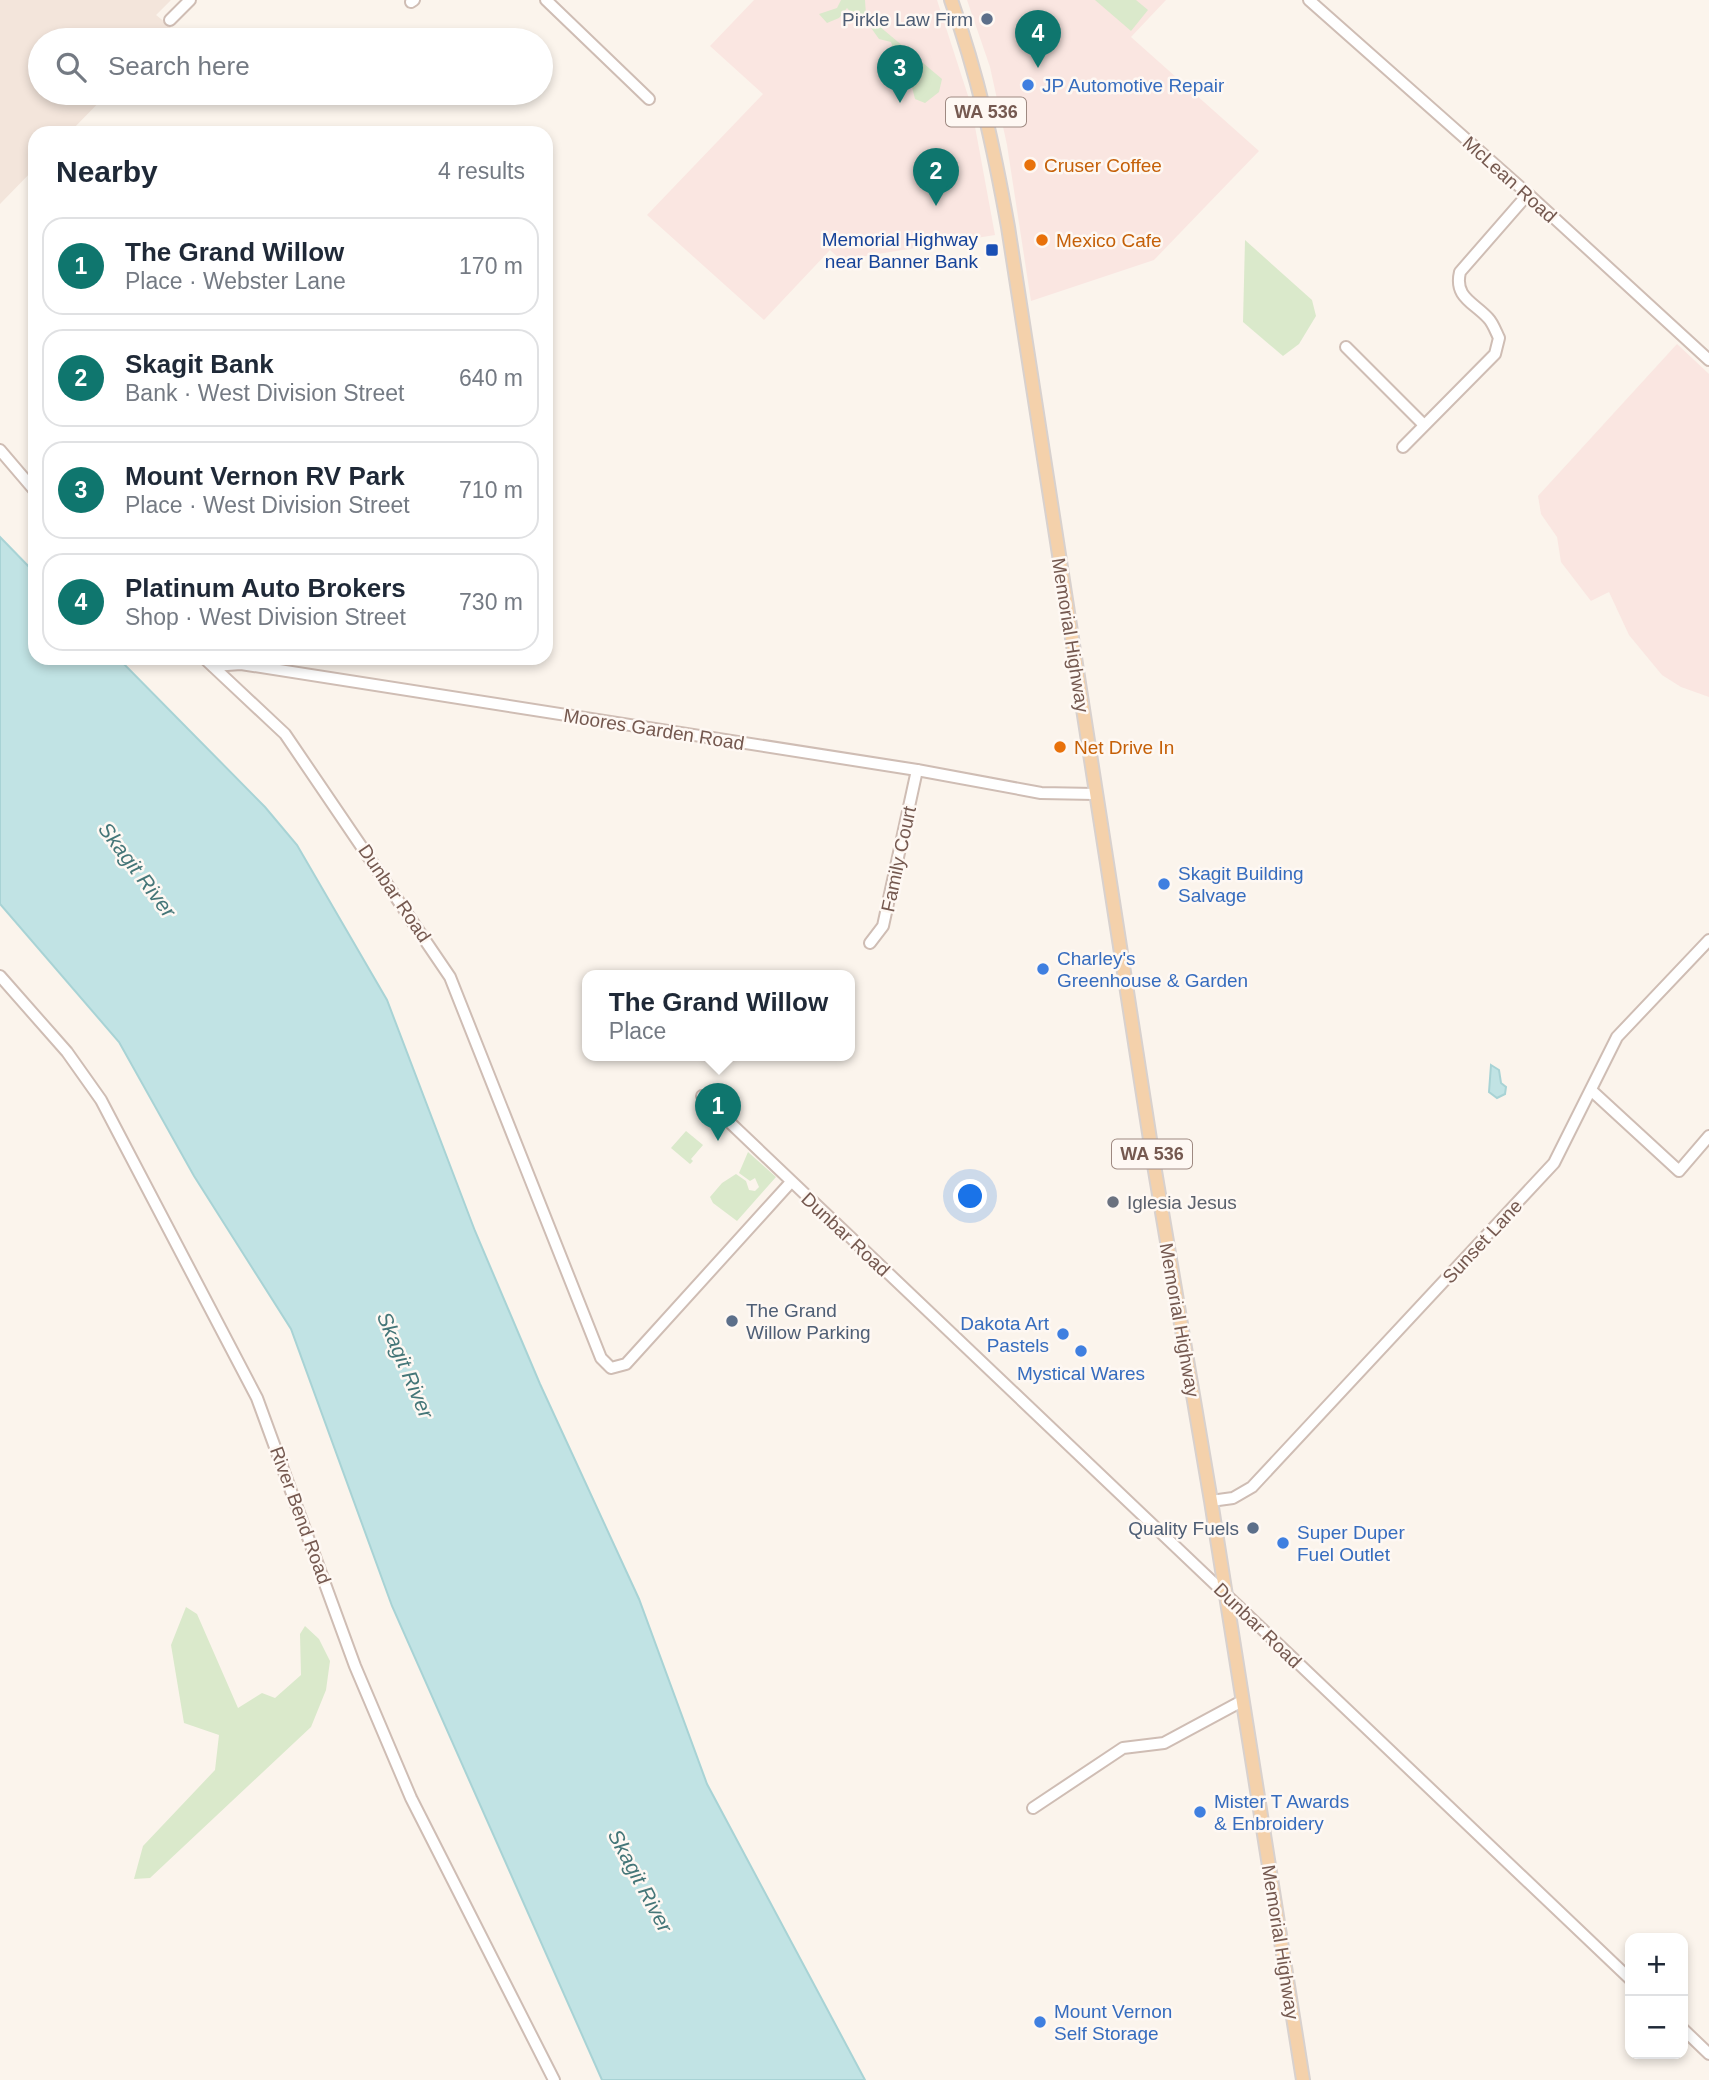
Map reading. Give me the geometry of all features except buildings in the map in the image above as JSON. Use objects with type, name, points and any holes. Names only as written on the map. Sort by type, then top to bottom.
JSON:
[{"type":"main road","name":"Memorial Highway","points":[[951,0],[977,77],[1008,227],[1096,794],[1303,2080]]},
{"type":"street","points":[[170,20],[190,0]]},
{"type":"street","points":[[546,0],[649,99]]},
{"type":"street","name":"McLean Road","points":[[1309,0],[1528,194],[1709,360]]},
{"type":"street","points":[[1403,447],[1495,354],[1499,338],[1490,320],[1459,293],[1460,272],[1528,194]]},
{"type":"street","points":[[1346,347],[1424,425]]},
{"type":"street","points":[[0,450],[28,483]]},
{"type":"street","name":"Dunbar Road","points":[[212,665],[285,734],[417,924],[450,977],[601,1358],[611,1368],[626,1364],[791,1182],[1625,1974]]},
{"type":"street","name":"Moores Garden Road","points":[[248,665],[917,770],[1041,793],[1096,794]]},
{"type":"street","name":"Family Court","points":[[870,943],[883,926],[917,770]]},
{"type":"street","name":"Sunset Lane","points":[[1211,1501],[1233,1498],[1252,1487],[1555,1163],[1617,1037],[1709,940]]},
{"type":"street","name":"River Bend Road","points":[[0,976],[67,1052],[101,1100],[257,1398],[355,1666],[411,1798],[554,2080]]},
{"type":"street","points":[[1592,1091],[1679,1171],[1709,1136]]},
{"type":"street","points":[[702,1096],[791,1182]]},
{"type":"street","points":[[1033,1808],[1123,1748],[1164,1743],[1242,1701]]},
{"type":"street","points":[[1688,2034],[1709,2054]]},
{"type":"shaded area","points":[[0,0],[171,0],[156,15],[170,28],[28,28],[28,105],[96,105],[76,126],[28,126],[28,175],[0,204]]},
{"type":"shaded area","points":[[754,0],[937,0],[971,105],[995,235],[841,260],[830,250],[764,320],[647,215],[763,94],[710,46]]},
{"type":"shaded area","points":[[967,0],[1166,0],[1131,37],[1259,151],[1154,260],[1031,301],[1007,145],[990,67]]},
{"type":"shaded area","points":[[1677,344],[1709,374],[1709,697],[1681,687],[1662,675],[1629,635],[1609,592],[1591,601],[1561,562],[1557,537],[1541,514],[1538,496]]},
{"type":"green space","points":[[841,0],[865,0],[866,15],[942,79],[939,92],[925,103],[915,99],[911,83],[913,74],[897,60],[891,42],[879,39],[869,25],[862,25],[847,8],[839,18],[827,23],[819,14],[837,8]]},
{"type":"green space","points":[[1095,0],[1136,0],[1148,10],[1131,31]]},
{"type":"green space","points":[[1245,240],[1312,300],[1316,316],[1299,344],[1283,356],[1243,322]]},
{"type":"green space","points":[[686,1131],[703,1145],[690,1164],[671,1148]]},
{"type":"green space","points":[[748,1152],[776,1177],[737,1221],[713,1203],[710,1197],[722,1183],[736,1174],[746,1181],[749,1190],[755,1191],[759,1187],[755,1178],[750,1181],[739,1173]]},
{"type":"green space","points":[[186,1607],[197,1614],[238,1708],[262,1693],[275,1698],[301,1675],[300,1634],[305,1626],[319,1639],[330,1661],[326,1690],[311,1727],[150,1878],[134,1879],[143,1846],[215,1770],[219,1735],[184,1723],[171,1645]]},
{"type":"water","name":"Skagit River","points":[[0,537],[28,566],[28,665],[125,665],[265,807],[297,845],[387,1000],[475,1231],[540,1384],[639,1599],[707,1784],[865,2080],[602,2080],[392,1606],[291,1329],[194,1176],[119,1042],[0,904]]},
{"type":"water","points":[[1491,1065],[1499,1070],[1501,1083],[1506,1087],[1505,1094],[1497,1098],[1489,1092]]},
{"type":"place","name":"Pirkle Law Firm","points":[[987,19]]},
{"type":"place","name":"Platinum Auto Brokers","points":[[1038,68]]},
{"type":"place","name":"JP Automotive Repair","points":[[1028,85]]},
{"type":"place","name":"Mount Vernon RV Park","points":[[900,103]]},
{"type":"place","name":"Cruser Coffee","points":[[1030,165]]},
{"type":"place","name":"Skagit Bank","points":[[936,206]]},
{"type":"place","name":"Mexico Cafe","points":[[1042,240]]},
{"type":"place","name":"Memorial Highway near Banner Bank","points":[[992,250]]},
{"type":"place","name":"Net Drive In","points":[[1060,747]]},
{"type":"place","name":"Skagit Building Salvage","points":[[1164,884]]},
{"type":"place","name":"Charley's Greenhouse & Garden","points":[[1043,969]]},
{"type":"place","name":"The Grand Willow","points":[[718,1141]]},
{"type":"place","name":"Iglesia Jesus","points":[[1113,1202]]},
{"type":"place","name":"The Grand Willow Parking","points":[[732,1321]]},
{"type":"place","name":"Dakota Art Pastels","points":[[1063,1334]]},
{"type":"place","name":"Mystical Wares","points":[[1081,1351]]},
{"type":"place","name":"Quality Fuels","points":[[1253,1528]]},
{"type":"place","name":"Super Duper Fuel Outlet","points":[[1283,1543]]},
{"type":"place","name":"Mister T Awards & Enbroidery","points":[[1200,1812]]},
{"type":"place","name":"Mount Vernon Self Storage","points":[[1040,2022]]}]
